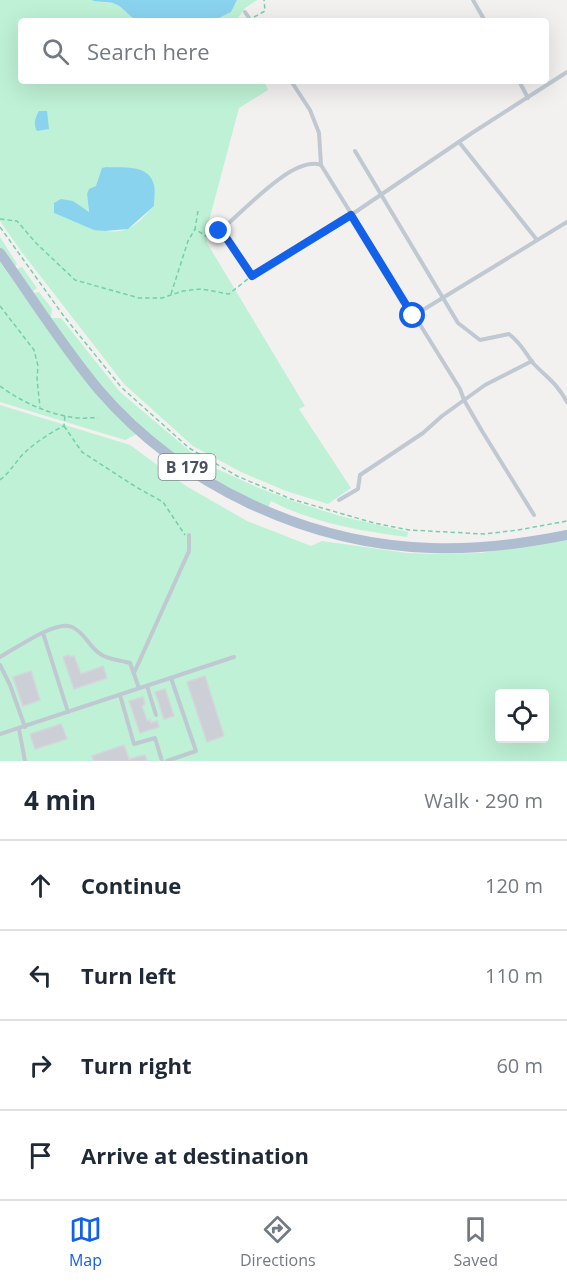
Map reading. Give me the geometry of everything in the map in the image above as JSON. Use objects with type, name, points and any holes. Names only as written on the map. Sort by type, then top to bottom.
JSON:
[{"type":"main road","name":"B 179","points":[[0,253],[99,390],[140,430],[186,466],[262,510],[299,524],[346,537],[391,545],[431,548],[500,546],[567,535]]},
{"type":"lane","points":[[473,0],[483,18]]},
{"type":"lane","points":[[245,12],[249,18]]},
{"type":"lane","points":[[321,165],[313,162],[303,164],[284,174],[221,230],[252,276],[351,215],[567,72]]},
{"type":"lane","points":[[293,84],[310,110],[319,133],[321,165],[460,389],[464,400],[534,515]]},
{"type":"lane","points":[[521,84],[528,98]]},
{"type":"lane","points":[[459,142],[537,240]]},
{"type":"lane","points":[[355,151],[458,323],[480,340],[509,334],[559,387],[567,402]]},
{"type":"lane","points":[[413,316],[567,222]]},
{"type":"lane","points":[[339,500],[358,489],[360,475],[423,433],[464,400],[501,375],[532,361]]},
{"type":"lane","points":[[134,673],[189,551],[189,536]]},
{"type":"lane","points":[[0,657],[61,625],[71,626],[80,632],[100,655],[130,663],[139,688]]},
{"type":"lane","points":[[43,633],[68,712]]},
{"type":"lane","points":[[0,734],[234,657]]},
{"type":"lane","points":[[0,664],[25,727]]},
{"type":"lane","points":[[167,761],[196,751],[171,678]]},
{"type":"lane","points":[[147,686],[156,715]]},
{"type":"lane","points":[[120,695],[134,744],[155,738],[162,761]]},
{"type":"lane","points":[[19,729],[25,761]]},
{"type":"path","points":[[253,18],[265,11],[264,0]]},
{"type":"path","points":[[171,295],[188,241],[195,229],[198,212]]},
{"type":"path","points":[[0,219],[17,221],[36,243],[75,280],[139,298],[162,298],[183,291],[201,289],[229,294],[252,276]]},
{"type":"path","points":[[0,226],[63,315],[121,387],[189,448],[237,476],[291,499],[374,523],[409,530],[484,534],[567,520]]},
{"type":"path","points":[[195,229],[206,236],[221,230]]},
{"type":"path","points":[[0,306],[34,350],[38,366],[40,407]]},
{"type":"path","points":[[0,386],[13,396],[40,407],[81,419],[98,418]]},
{"type":"path","points":[[65,415],[63,426],[82,452],[163,502],[181,532],[189,536]]},
{"type":"path","points":[[0,480],[47,434],[63,426]]},
{"type":"green space","points":[[0,0],[91,0],[115,4],[132,18],[18,18],[18,84],[265,84],[268,90],[239,108],[206,232],[207,243],[305,406],[299,409],[351,488],[328,504],[286,491],[241,472],[193,446],[124,384],[0,221]],"holes":[[[154,183],[154,206],[129,228],[111,231],[91,228],[54,213],[89,213],[87,194],[96,186]]]},
{"type":"green space","points":[[237,0],[257,0],[245,8],[238,18],[219,18],[231,12]]},
{"type":"green space","points":[[0,237],[17,264],[15,266],[17,269],[22,267],[37,288],[33,291],[34,293],[39,292],[52,309],[51,318],[61,318],[120,392],[204,463],[293,501],[340,516],[408,532],[407,537],[355,529],[320,520],[271,501],[268,508],[214,479],[175,453],[139,423],[94,377],[55,327],[0,247]]},
{"type":"green space","points":[[0,262],[56,341],[137,434],[125,440],[0,402]]},
{"type":"green space","points":[[0,405],[130,445],[186,486],[247,521],[311,546],[322,541],[407,553],[481,553],[567,539],[567,761],[0,761]]},
{"type":"water","points":[[91,0],[237,0],[231,12],[219,18],[132,18],[115,4]]},
{"type":"water","points":[[39,111],[47,111],[49,129],[37,131],[35,121]]},
{"type":"water","points":[[102,168],[133,168],[150,176],[155,190],[154,206],[128,229],[105,231],[94,230],[54,213],[54,203],[61,199],[73,201],[89,212],[87,194],[89,189],[96,186]]},
{"type":"building","points":[[74,656],[81,674],[103,666],[107,678],[74,689],[63,657]]},
{"type":"building","points":[[31,671],[40,700],[23,706],[13,677]]},
{"type":"building","points":[[205,676],[224,736],[207,742],[187,682]]},
{"type":"building","points":[[165,689],[174,716],[164,719],[155,692]]},
{"type":"building","points":[[143,697],[145,704],[142,706],[147,721],[150,720],[151,723],[157,721],[159,727],[140,733],[129,701]]},
{"type":"building","points":[[61,724],[67,739],[35,749],[30,734]]},
{"type":"building","points":[[124,745],[129,759],[145,755],[147,761],[94,761],[92,756]]},
{"type":"route","points":[[219,231],[221,230],[252,276],[351,215],[413,316]]}]
